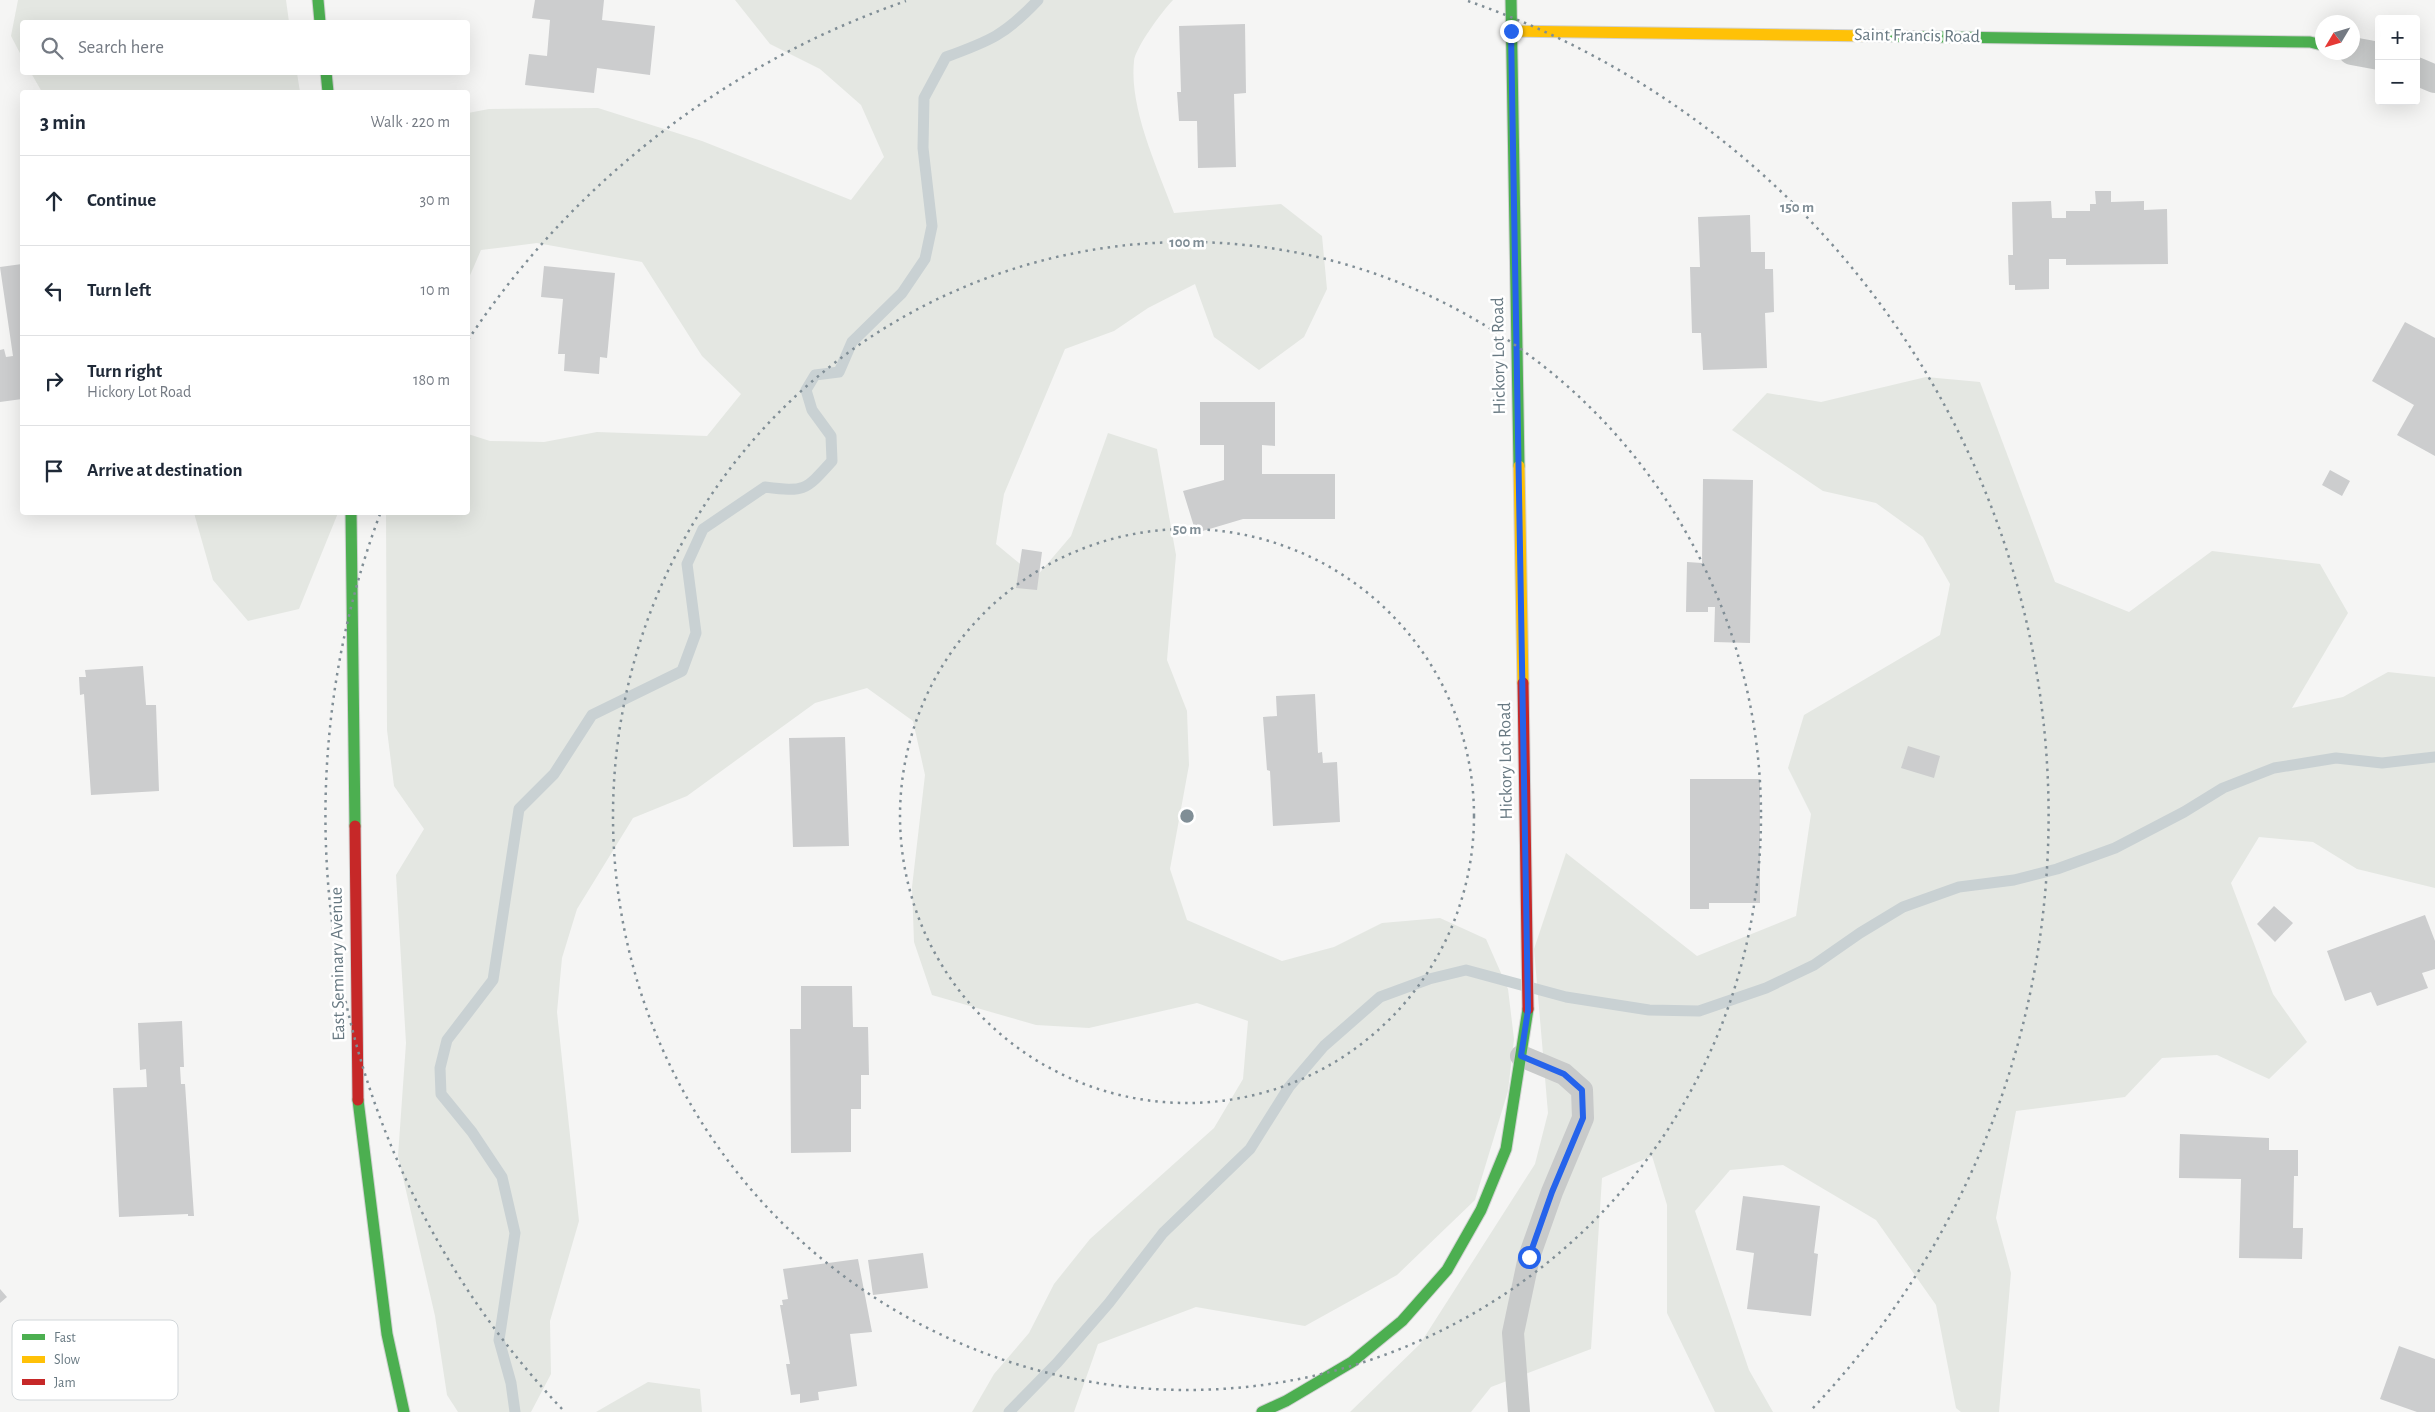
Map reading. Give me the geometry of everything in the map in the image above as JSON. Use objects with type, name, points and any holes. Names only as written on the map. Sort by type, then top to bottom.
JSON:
[{"type":"street","points":[[318,0],[320,20]]},
{"type":"street","name":"Hickory Lot Road","points":[[1262,1412],[1286,1401],[1352,1362],[1402,1321],[1447,1270],[1481,1210],[1506,1149],[1528,1010],[1511,0]]},
{"type":"street","name":"Saint Francis Road","points":[[1511,31],[2315,43]]},
{"type":"street","points":[[2360,52],[2375,55]]},
{"type":"street","points":[[2420,73],[2435,79]]},
{"type":"street","points":[[326,75],[328,90]]},
{"type":"street","name":"East Seminary Avenue","points":[[351,515],[358,1106],[387,1334],[404,1412]]},
{"type":"lane","points":[[1519,1412],[1513,1333],[1527,1267],[1552,1192],[1583,1118],[1582,1090],[1564,1074],[1521,1056]]},
{"type":"shaded area","points":[[18,0],[286,0],[289,20],[20,20],[20,53],[11,36]]},
{"type":"shaded area","points":[[735,0],[1173,0],[1139,47],[1134,61],[1134,80],[1140,119],[1174,213],[1281,204],[1322,236],[1327,289],[1304,337],[1259,370],[1214,337],[1195,284],[1148,308],[1114,331],[1065,349],[1004,494],[996,544],[1036,577],[1071,536],[1108,433],[1157,449],[1176,555],[1167,660],[1187,711],[1189,765],[1170,869],[1187,920],[1282,961],[1334,947],[1382,923],[1440,918],[1486,939],[1508,989],[1514,1039],[1508,1091],[1475,1200],[1397,1275],[1305,1326],[1196,1307],[1098,1344],[1074,1412],[972,1412],[994,1374],[1029,1333],[1054,1284],[1090,1239],[1214,1128],[1243,1079],[1248,1021],[1197,1003],[1089,1028],[1036,1025],[932,995],[914,942],[912,887],[925,775],[913,721],[867,688],[815,703],[687,796],[633,818],[577,909],[562,958],[557,1012],[579,1221],[550,1321],[551,1374],[531,1412],[458,1412],[447,1395],[435,1316],[398,1156],[406,1043],[396,875],[424,829],[394,786],[387,730],[386,515],[470,515],[470,435],[490,441],[544,442],[597,432],[707,436],[741,394],[702,356],[642,262],[537,243],[481,250],[470,275],[470,113],[489,109],[598,108],[702,141],[851,200],[884,157],[861,105],[820,69],[770,44]]},
{"type":"shaded area","points":[[32,75],[297,75],[300,90],[41,90]]},
{"type":"shaded area","points":[[1926,377],[1980,382],[2055,582],[2129,612],[2212,551],[2320,564],[2348,613],[2292,708],[2343,697],[2388,672],[2435,677],[2435,888],[2357,869],[2313,842],[2259,837],[2231,883],[2273,994],[2307,1042],[2269,1079],[2217,1055],[2162,1058],[2125,1097],[2016,1111],[1996,1218],[2011,1273],[1999,1412],[1961,1412],[1956,1408],[1936,1305],[1876,1220],[1783,1165],[1730,1170],[1695,1211],[1749,1370],[1773,1412],[1715,1412],[1667,1313],[1667,1205],[1652,1156],[1602,1178],[1591,1349],[1491,1387],[1471,1412],[1350,1412],[1420,1344],[1535,1164],[1548,1113],[1534,949],[1566,853],[1697,956],[1796,916],[1811,814],[1788,768],[1804,715],[1940,635],[1950,584],[1923,537],[1876,503],[1823,491],[1732,430],[1767,393],[1821,402]]},
{"type":"shaded area","points":[[195,515],[337,515],[299,609],[248,621],[213,580]]},
{"type":"shaded area","points":[[648,1382],[700,1389],[702,1412],[596,1412]]},
{"type":"building","points":[[535,0],[604,0],[602,20],[655,26],[650,75],[597,68],[594,93],[525,85],[529,54],[547,56],[550,20],[532,18]]},
{"type":"building","points":[[1245,24],[1246,93],[1234,94],[1236,167],[1198,168],[1197,121],[1179,121],[1177,92],[1181,92],[1179,26]]},
{"type":"building","points":[[2095,191],[2111,191],[2111,202],[2144,201],[2144,210],[2167,209],[2168,264],[2066,265],[2066,259],[2049,259],[2049,289],[2015,290],[2015,285],[2009,285],[2008,255],[2013,255],[2012,202],[2051,201],[2052,218],[2066,218],[2066,211],[2090,211],[2090,204],[2096,204]]},
{"type":"building","points":[[1750,215],[1751,252],[1765,252],[1765,269],[1773,269],[1774,312],[1765,313],[1767,368],[1703,370],[1701,333],[1692,333],[1690,267],[1700,267],[1698,217]]},
{"type":"building","points":[[20,264],[20,399],[0,402],[0,350],[4,349],[6,357],[13,356],[0,267]]},
{"type":"building","points":[[544,266],[615,273],[607,358],[600,357],[599,374],[564,371],[565,354],[558,354],[563,299],[541,297]]},
{"type":"building","points":[[2405,322],[2435,338],[2435,456],[2397,435],[2414,405],[2372,381]]},
{"type":"building","points":[[1200,402],[1275,402],[1275,446],[1262,445],[1262,474],[1335,474],[1335,519],[1243,519],[1196,533],[1183,491],[1224,480],[1224,445],[1200,445]]},
{"type":"building","points":[[2330,470],[2350,481],[2342,496],[2322,485]]},
{"type":"building","points":[[1703,479],[1753,480],[1750,643],[1714,642],[1715,607],[1708,607],[1708,612],[1686,612],[1687,562],[1702,563]]},
{"type":"building","points":[[1022,549],[1042,552],[1037,590],[1016,588]]},
{"type":"building","points":[[143,666],[146,705],[156,705],[159,791],[91,795],[84,694],[80,695],[79,677],[86,677],[85,670]]},
{"type":"building","points":[[1315,694],[1318,753],[1322,752],[1323,763],[1337,762],[1340,822],[1273,826],[1270,771],[1267,770],[1263,717],[1277,716],[1276,696]]},
{"type":"building","points":[[845,737],[849,846],[793,847],[789,738]]},
{"type":"building","points":[[1908,746],[1940,756],[1934,778],[1901,768]]},
{"type":"building","points":[[1690,779],[1760,779],[1760,903],[1709,903],[1709,909],[1690,909]]},
{"type":"building","points":[[2274,906],[2293,923],[2275,942],[2257,924]]},
{"type":"building","points":[[2425,915],[2435,941],[2435,969],[2422,973],[2428,988],[2377,1006],[2371,992],[2345,1001],[2327,951]]},
{"type":"building","points":[[801,986],[852,986],[853,1027],[868,1027],[869,1075],[861,1075],[861,1109],[851,1109],[851,1152],[791,1153],[790,1029],[801,1029]]},
{"type":"building","points":[[182,1021],[184,1067],[180,1067],[181,1084],[185,1084],[194,1216],[188,1216],[188,1214],[119,1217],[113,1088],[147,1087],[146,1069],[140,1070],[138,1023]]},
{"type":"building","points":[[2180,1134],[2269,1138],[2269,1150],[2298,1150],[2298,1176],[2294,1176],[2293,1228],[2303,1228],[2302,1259],[2239,1258],[2241,1179],[2179,1178]]},
{"type":"building","points":[[1743,1196],[1820,1206],[1814,1253],[1818,1254],[1811,1316],[1747,1309],[1754,1253],[1736,1250]]},
{"type":"building","points":[[923,1253],[928,1288],[873,1295],[868,1260]]},
{"type":"building","points":[[858,1259],[872,1332],[850,1334],[857,1386],[818,1392],[819,1400],[800,1403],[800,1394],[791,1395],[786,1364],[790,1364],[780,1305],[783,1305],[782,1300],[788,1299],[783,1269]]},
{"type":"building","points":[[0,1289],[7,1297],[0,1303]]},
{"type":"building","points":[[2399,1346],[2435,1359],[2435,1412],[2417,1412],[2380,1399]]},
{"type":"waterway","points":[[515,1412],[511,1383],[499,1340],[515,1233],[502,1177],[472,1132],[441,1094],[440,1068],[447,1040],[493,980],[519,809],[554,774],[592,715],[682,671],[696,633],[687,564],[703,529],[765,487],[797,489],[809,484],[832,461],[831,436],[812,410],[806,390],[815,375],[839,372],[852,342],[902,293],[925,259],[932,226],[923,148],[924,98],[946,57],[996,36],[1016,21],[1038,0]]},
{"type":"waterway","points":[[1009,1412],[1057,1363],[1109,1303],[1163,1233],[1250,1149],[1289,1087],[1324,1046],[1380,997],[1429,979],[1466,970],[1566,997],[1649,1010],[1699,1011],[1766,988],[1814,965],[1860,933],[1903,907],[1959,887],[2014,880],[2057,869],[2115,848],[2184,812],[2223,788],[2274,768],[2336,758],[2382,763],[2435,757]]},
{"type":"traffic: fast","points":[[318,0],[320,20]]},
{"type":"traffic: fast","points":[[1511,0],[1519,466]]},
{"type":"traffic: fast","points":[[1875,36],[2315,43]]},
{"type":"traffic: fast","points":[[326,75],[328,90]]},
{"type":"traffic: fast","points":[[351,515],[355,826]]},
{"type":"traffic: fast","points":[[1262,1412],[1286,1401],[1352,1362],[1402,1321],[1447,1270],[1481,1210],[1506,1149],[1528,1009]]},
{"type":"traffic: fast","points":[[358,1100],[387,1334],[404,1412]]},
{"type":"traffic: slow","points":[[1511,31],[1875,36]]},
{"type":"traffic: slow","points":[[1519,466],[1523,683]]},
{"type":"traffic: jam","points":[[1523,683],[1528,1009]]},
{"type":"traffic: jam","points":[[355,826],[358,1100]]},
{"type":"route","points":[[1511,31],[1528,1010],[1521,1056],[1564,1074],[1582,1090],[1583,1118],[1552,1192],[1529,1257]]}]
